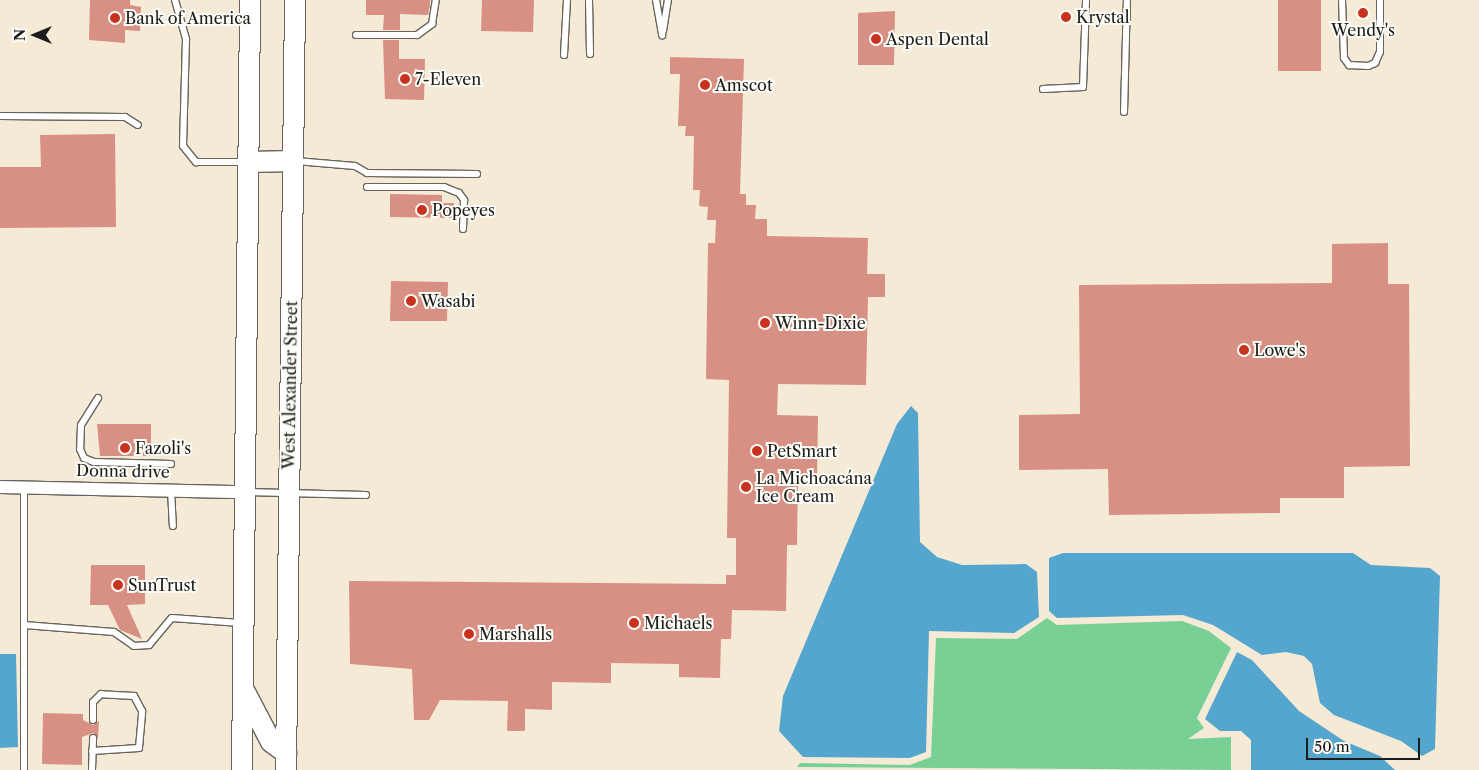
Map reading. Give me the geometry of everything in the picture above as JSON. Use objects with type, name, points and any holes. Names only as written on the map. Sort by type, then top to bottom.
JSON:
[{"type":"main road","points":[[242,770],[250,0]]},
{"type":"main road","name":"West Alexander Street","points":[[286,761],[295,0]]},
{"type":"main road","points":[[248,162],[292,162]]},
{"type":"main road","points":[[243,688],[270,742],[286,761]]},
{"type":"street","name":"Donna drive","points":[[0,488],[24,486],[245,492]]},
{"type":"lane","points":[[175,0],[186,39],[182,146],[196,162],[248,162]]},
{"type":"lane","points":[[356,35],[417,35],[432,24],[436,0]]},
{"type":"lane","points":[[564,55],[567,0]]},
{"type":"lane","points":[[588,0],[590,54]]},
{"type":"lane","points":[[656,0],[662,35],[668,0]]},
{"type":"lane","points":[[1043,89],[1083,87],[1086,0]]},
{"type":"lane","points":[[1124,112],[1127,0]]},
{"type":"lane","points":[[1342,0],[1344,58],[1349,64],[1368,66],[1375,63],[1380,52],[1380,0]]},
{"type":"lane","points":[[0,116],[125,118],[138,125]]},
{"type":"lane","points":[[292,162],[355,166],[367,173],[477,174]]},
{"type":"lane","points":[[367,188],[444,188],[459,193],[464,200],[463,229]]},
{"type":"lane","points":[[98,398],[82,425],[80,449],[84,458],[94,462],[171,464]]},
{"type":"lane","points":[[24,486],[24,770]]},
{"type":"lane","points":[[171,489],[174,526]]},
{"type":"lane","points":[[245,492],[366,495]]},
{"type":"lane","points":[[24,625],[114,632],[134,646],[149,646],[172,618],[243,623]]},
{"type":"lane","points":[[92,751],[139,748],[142,711],[134,696],[101,694],[93,702],[93,720]]},
{"type":"lane","points":[[92,770],[93,738]]},
{"type":"green space","points":[[1047,618],[1057,625],[1182,621],[1209,631],[1231,648],[1197,718],[1204,728],[1188,739],[1231,737],[1231,770],[797,767],[800,763],[910,765],[931,757],[936,638],[1017,639]]},
{"type":"water","points":[[911,406],[918,413],[920,542],[937,557],[962,565],[1026,564],[1037,572],[1039,617],[1014,633],[929,631],[926,752],[910,758],[803,757],[779,731],[783,696],[897,424]]},
{"type":"water","points":[[1063,553],[1353,553],[1371,565],[1430,568],[1440,576],[1435,749],[1422,756],[1401,741],[1334,715],[1320,703],[1312,664],[1304,656],[1286,652],[1262,655],[1213,625],[1183,615],[1057,618],[1049,611],[1049,558]]},
{"type":"water","points":[[1237,652],[1252,660],[1299,711],[1344,741],[1380,756],[1395,770],[1251,770],[1251,740],[1241,731],[1220,731],[1205,719]]},
{"type":"water","points":[[0,654],[16,654],[18,747],[0,748]]},
{"type":"building","name":"Bank of America","points":[[90,0],[130,0],[130,5],[141,7],[140,31],[125,30],[125,43],[89,40]]},
{"type":"building","name":"7-Eleven","points":[[366,0],[430,0],[430,5],[428,15],[400,14],[400,30],[383,30],[384,15],[366,15]]},
{"type":"building","points":[[482,0],[534,0],[533,32],[481,31]]},
{"type":"building","points":[[1278,0],[1321,0],[1321,71],[1278,71]]},
{"type":"building","name":"Aspen Dental","points":[[895,11],[894,65],[858,65],[858,13]]},
{"type":"building","name":"7-Eleven","points":[[383,40],[399,40],[399,59],[425,59],[424,100],[385,99]]},
{"type":"building","points":[[670,57],[744,59],[740,194],[746,194],[746,205],[756,205],[755,219],[767,219],[767,236],[868,238],[867,274],[885,274],[885,297],[868,297],[866,385],[778,384],[777,415],[818,416],[817,476],[798,475],[797,545],[787,545],[786,611],[732,610],[731,639],[721,639],[720,678],[679,677],[679,664],[611,663],[611,683],[552,682],[552,710],[525,709],[525,731],[507,731],[508,701],[440,700],[429,720],[414,720],[412,669],[350,664],[349,581],[726,584],[726,575],[736,575],[736,538],[727,538],[729,380],[706,379],[708,243],[715,243],[716,220],[707,220],[708,207],[699,206],[700,190],[693,190],[694,136],[685,136],[686,126],[678,126],[680,74],[670,74]]},
{"type":"building","points":[[115,134],[116,227],[0,228],[0,167],[41,167],[40,135]]},
{"type":"building","name":"Popeyes","points":[[390,194],[442,195],[442,203],[454,203],[454,218],[390,217]]},
{"type":"building","name":"Lowe's","points":[[1388,243],[1388,284],[1409,284],[1410,466],[1344,467],[1344,498],[1280,498],[1280,513],[1109,515],[1108,469],[1019,470],[1019,415],[1080,414],[1079,285],[1332,283],[1332,244]]},
{"type":"building","points":[[391,281],[448,282],[447,321],[390,321]]},
{"type":"building","name":"Fazoli's","points":[[97,424],[151,424],[151,456],[100,456]]},
{"type":"building","name":"SunTrust","points":[[91,565],[145,565],[145,604],[127,605],[142,639],[120,630],[108,605],[90,605]]},
{"type":"building","points":[[43,713],[83,714],[83,720],[93,725],[99,721],[98,738],[93,733],[82,737],[82,765],[42,764]]},
{"type":"place","name":"Wendy's","points":[[1363,13]]},
{"type":"place","name":"Krystal","points":[[1066,17]]},
{"type":"place","name":"Bank of America","points":[[115,18]]},
{"type":"place","name":"Aspen Dental","points":[[876,39]]},
{"type":"place","name":"7-Eleven","points":[[405,79]]},
{"type":"place","name":"Amscot","points":[[705,85]]},
{"type":"place","name":"Popeyes","points":[[422,210]]},
{"type":"place","name":"Wasabi","points":[[411,301]]},
{"type":"place","name":"Winn-Dixie","points":[[765,323]]},
{"type":"place","name":"Lowe's","points":[[1244,350]]},
{"type":"place","name":"Fazoli's","points":[[125,448]]},
{"type":"place","name":"PetSmart","points":[[757,451]]},
{"type":"place","name":"La Michoacána Ice Cream","points":[[746,487]]},
{"type":"place","name":"SunTrust","points":[[118,585]]},
{"type":"place","name":"Michaels","points":[[634,623]]},
{"type":"place","name":"Marshalls","points":[[469,634]]}]
